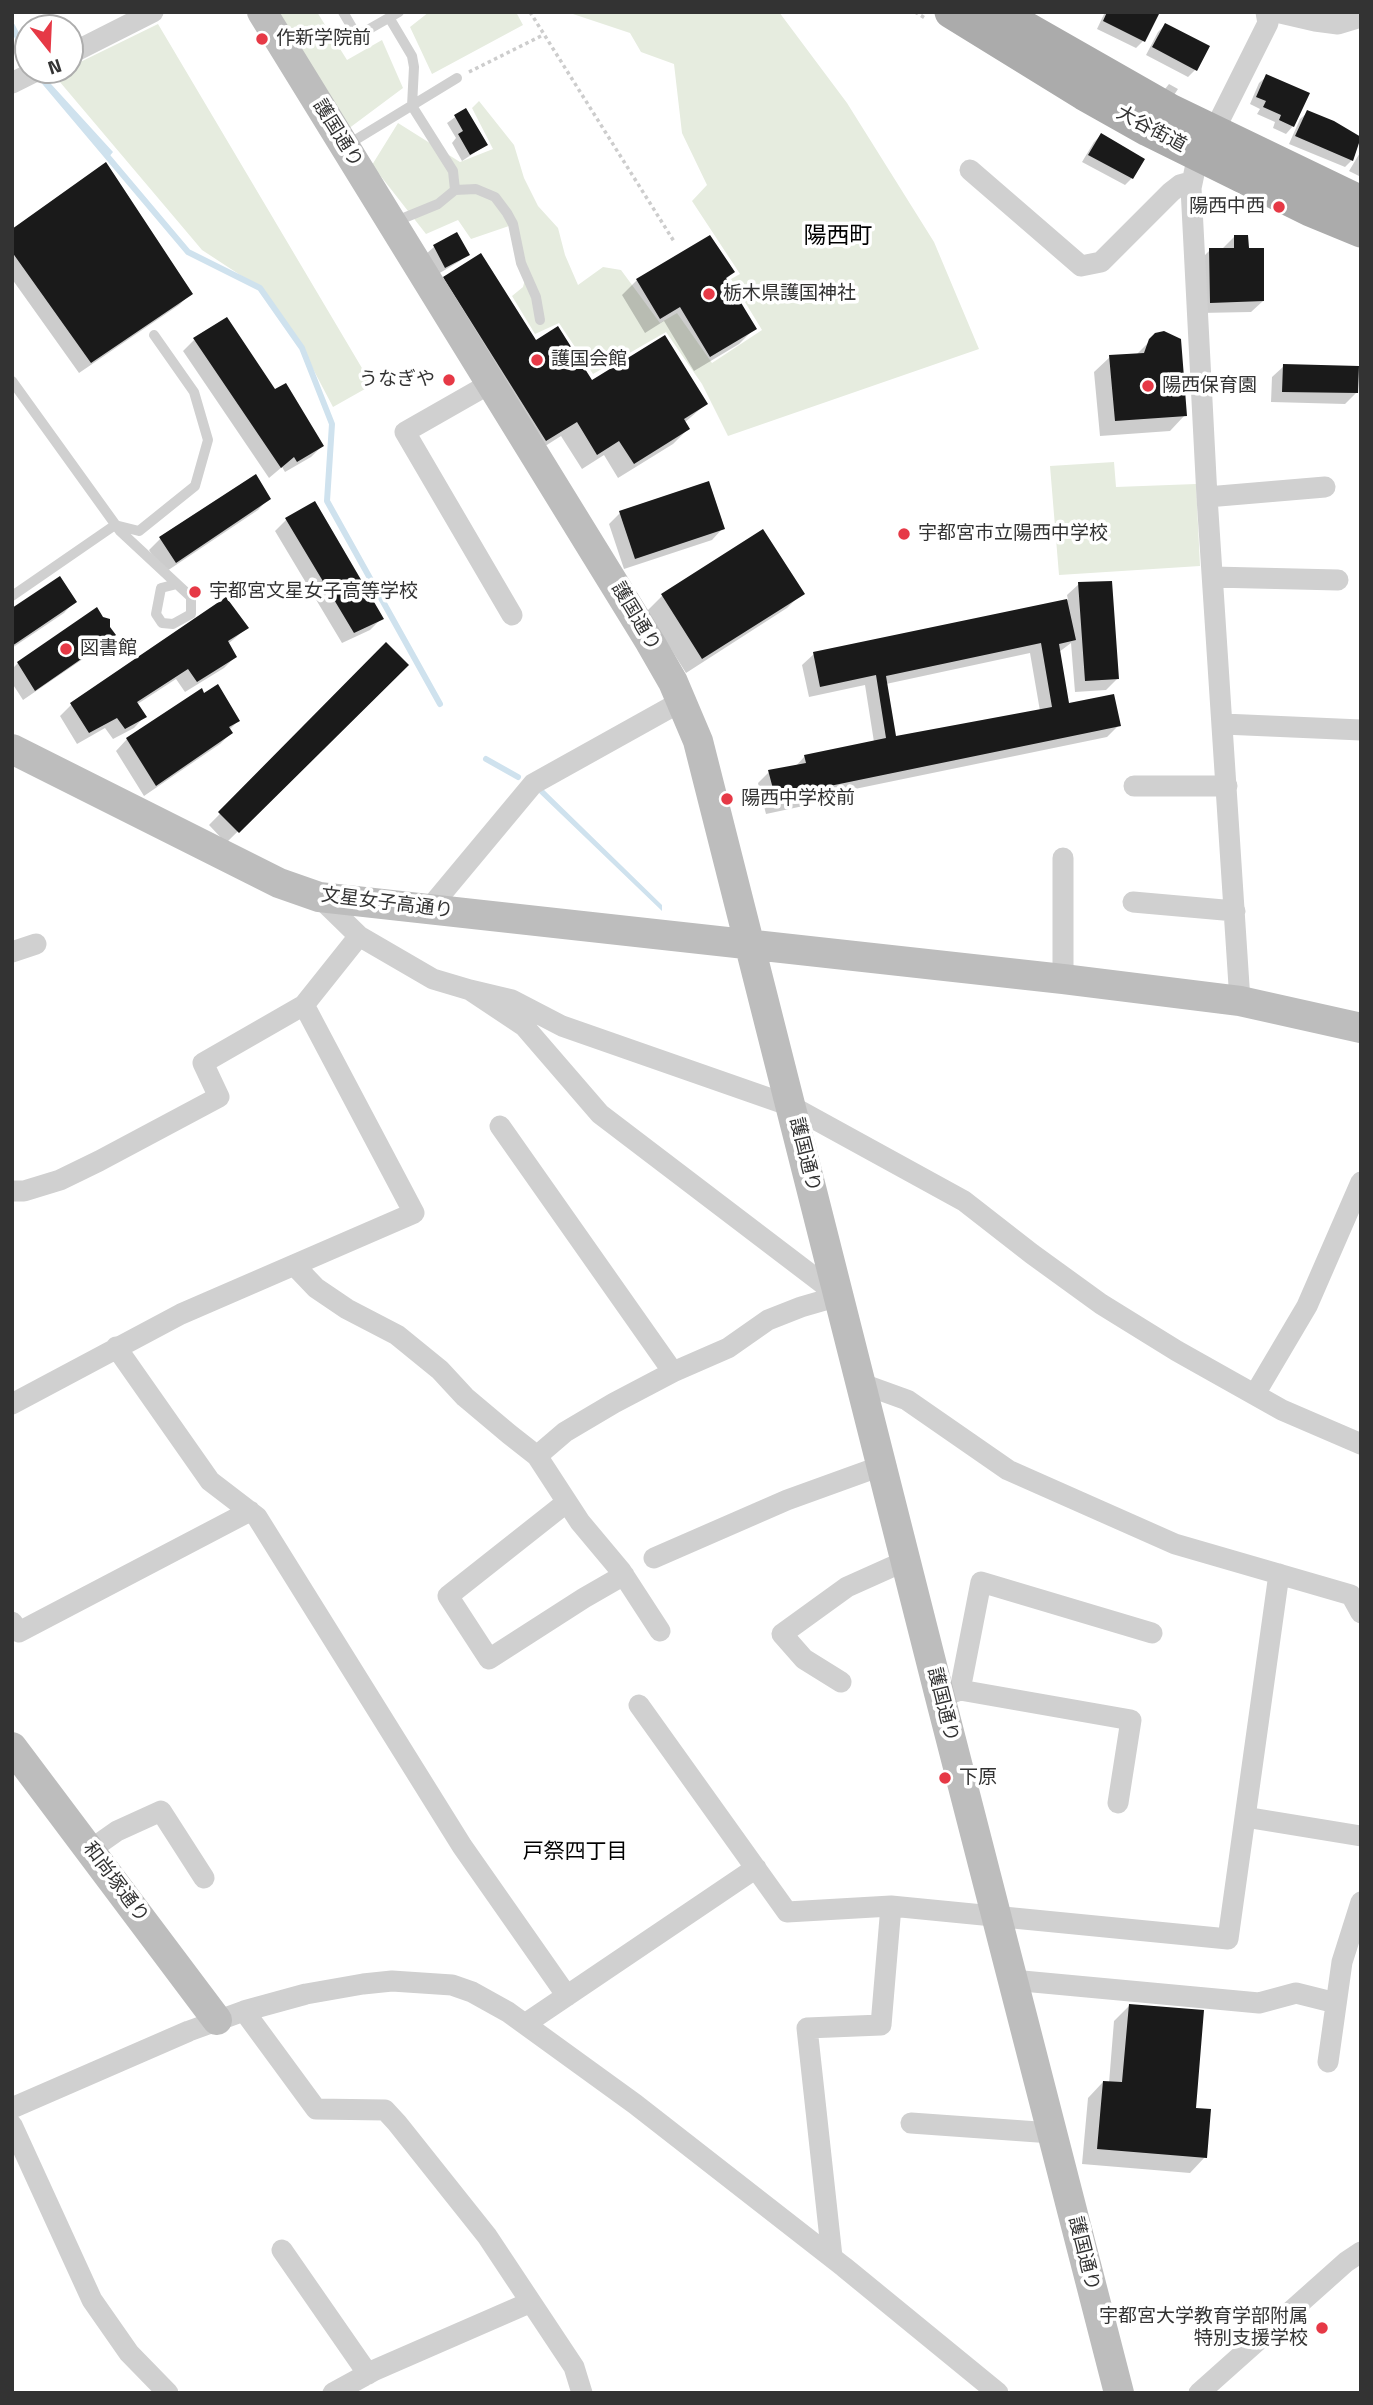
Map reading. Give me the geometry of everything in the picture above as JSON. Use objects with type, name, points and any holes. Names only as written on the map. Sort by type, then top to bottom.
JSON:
[{"type":"main road","name":"大谷街道","points":[[950,12],[1084,94],[1202,157],[1310,210],[1361,231]]},
{"type":"main road","name":"大谷街道","points":[[998,12],[1128,87],[1202,157],[1361,202]]},
{"type":"street","points":[[84,47],[153,12]]},
{"type":"street","name":"護国通り","points":[[262,12],[650,642],[682,701],[698,741],[752,946],[905,1561],[950,1693],[995,1915],[1119,2393]]},
{"type":"street","points":[[970,170],[1081,266],[1101,262],[1180,186],[1202,157],[1268,23],[1266,12]]},
{"type":"street","points":[[1276,12],[1338,24],[1361,17]]},
{"type":"street","points":[[1202,157],[1207,497],[1240,1001]]},
{"type":"street","points":[[491,383],[405,432],[512,615]]},
{"type":"street","points":[[1207,497],[1325,487]]},
{"type":"street","points":[[1213,577],[1338,580]]},
{"type":"street","points":[[428,910],[533,784],[682,701]]},
{"type":"street","points":[[1223,724],[1361,730]]},
{"type":"street","name":"文星女子高通り","points":[[12,749],[279,883],[319,897],[1240,1001],[1361,1028]]},
{"type":"street","points":[[1134,786],[1227,786]]},
{"type":"street","points":[[1063,858],[1063,979]]},
{"type":"street","points":[[319,897],[359,936],[433,979],[512,1000],[562,1026],[791,1106],[964,1200],[1101,1304],[1282,1410],[1361,1444]]},
{"type":"street","points":[[1133,902],[1235,911]]},
{"type":"street","points":[[12,1191],[24,1191],[60,1180],[219,1097],[203,1063],[304,1005],[359,936]]},
{"type":"street","points":[[12,952],[36,944]]},
{"type":"street","points":[[470,990],[524,1026],[600,1114],[839,1296]]},
{"type":"street","points":[[12,1404],[181,1314],[414,1213],[304,1005]]},
{"type":"street","points":[[500,1126],[673,1372]]},
{"type":"street","points":[[1255,1394],[1307,1306],[1361,1182]]},
{"type":"street","points":[[294,1265],[316,1287],[347,1309],[397,1335],[537,1456],[580,1522],[624,1575],[660,1631]]},
{"type":"street","points":[[537,1456],[565,1432],[614,1403],[673,1372],[728,1348],[768,1320],[839,1296]]},
{"type":"street","points":[[116,1348],[210,1481],[257,1517],[462,1846],[567,1996]]},
{"type":"street","points":[[860,1383],[906,1400],[1008,1470],[1175,1544],[1351,1595],[1361,1613]]},
{"type":"street","points":[[654,1558],[787,1500],[881,1466]]},
{"type":"street","points":[[567,1502],[448,1596],[489,1659],[624,1575]]},
{"type":"street","points":[[12,1622],[19,1632],[250,1511]]},
{"type":"street","points":[[841,1682],[804,1659],[782,1634],[847,1587],[905,1561]]},
{"type":"street","points":[[639,1705],[787,1912],[891,1906],[1228,1939],[1279,1574]]},
{"type":"street","points":[[1118,1803],[1131,1720],[950,1693],[981,1582],[1152,1633]]},
{"type":"street","name":"和尚塚通り","points":[[12,1747],[90,1850],[230,2015]]},
{"type":"street","points":[[90,1850],[117,1831],[161,1811],[204,1878]]},
{"type":"street","points":[[1245,1817],[1361,1836]]},
{"type":"street","points":[[524,2024],[756,1868]]},
{"type":"street","points":[[1328,2062],[1342,1962],[1361,1902]]},
{"type":"street","points":[[832,2257],[807,2028],[881,2025],[891,1906]]},
{"type":"street","points":[[1012,1980],[1259,2003],[1296,1993],[1336,2003]]},
{"type":"street","points":[[12,2108],[230,2015],[306,1994],[363,1984],[392,1981],[452,1985],[472,1992],[524,2024],[635,2104],[832,2257],[998,2393]]},
{"type":"street","points":[[230,2015],[316,2109],[385,2110],[391,2116],[487,2236],[574,2367],[582,2393]]},
{"type":"street","points":[[911,2123],[1052,2133]]},
{"type":"street","points":[[12,2125],[92,2300],[129,2353],[168,2393]]},
{"type":"street","points":[[282,2250],[368,2374]]},
{"type":"street","points":[[1199,2393],[1346,2262],[1361,2252]]},
{"type":"street","points":[[333,2393],[368,2374],[531,2302]]},
{"type":"lane","points":[[343,12],[357,36],[394,15],[412,56],[412,106],[453,171],[455,190]]},
{"type":"lane","points":[[345,146],[457,78]]},
{"type":"lane","points":[[392,223],[438,204],[455,190],[476,189],[495,197],[513,224],[521,263],[536,297],[540,320]]},
{"type":"lane","points":[[12,596],[115,525],[139,531],[195,486],[208,440],[194,391],[154,335]]},
{"type":"lane","points":[[12,381],[115,525],[177,584]]},
{"type":"path","points":[[530,12],[675,243]]},
{"type":"path","points":[[457,78],[544,35]]},
{"type":"shaded area","points":[[278,12],[317,12],[347,60],[382,40],[403,88],[348,129]]},
{"type":"shaded area","points":[[429,12],[516,12],[523,25],[432,74],[410,27]]},
{"type":"shaded area","points":[[567,12],[779,12],[847,103],[934,242],[979,349],[728,436],[702,384],[666,332],[593,374],[559,323],[535,334],[512,296],[523,287],[528,268],[509,226],[471,239],[458,220],[426,234],[372,165],[398,123],[460,162],[493,149],[472,108],[479,101],[514,145],[524,178],[538,206],[558,228],[565,255],[578,285],[603,267],[621,270],[660,323],[677,313],[712,363],[762,330],[731,279],[740,274],[692,201],[707,185],[682,133],[674,64],[641,52],[630,33]]},
{"type":"shaded area","points":[[158,24],[372,385],[333,407],[302,348],[260,288],[202,250],[62,84],[84,84],[84,60]]},
{"type":"shaded area","points":[[1114,462],[1116,487],[1196,484],[1200,566],[1059,575],[1050,466]]},
{"type":"water","points":[[46,84],[51,84],[113,152],[108,158]]},
{"type":"water","points":[[541,787],[662,905],[662,911],[536,790]]},
{"type":"building","points":[[1107,12],[1159,14],[1145,42],[1103,21]]},
{"type":"building","points":[[1165,23],[1210,46],[1197,71],[1152,47]]},
{"type":"building","points":[[1266,74],[1310,93],[1294,127],[1279,120],[1281,115],[1263,107],[1266,101],[1256,97]]},
{"type":"building","points":[[466,108],[488,145],[470,155],[458,134],[463,131],[454,115]]},
{"type":"building","points":[[1307,110],[1334,121],[1361,137],[1353,161],[1295,136]]},
{"type":"building","points":[[1101,133],[1145,159],[1133,179],[1088,155]]},
{"type":"building","points":[[106,162],[193,294],[91,363],[12,252],[12,229]]},
{"type":"building","points":[[457,232],[470,255],[445,268],[433,245]]},
{"type":"building","name":"栃木県護国神社","points":[[710,235],[735,272],[726,278],[757,329],[710,357],[680,307],[660,319],[636,279]]},
{"type":"building","points":[[1234,235],[1248,235],[1249,248],[1264,248],[1264,301],[1210,303],[1209,248],[1234,248]]},
{"type":"building","name":"護国会館","points":[[481,253],[536,340],[558,326],[592,380],[665,335],[708,404],[684,419],[690,429],[634,464],[619,441],[597,455],[577,422],[546,441],[443,277]]},
{"type":"building","points":[[227,317],[275,389],[286,383],[324,446],[297,462],[294,457],[281,468],[193,338]]},
{"type":"building","name":"陽西保育園","points":[[1164,331],[1181,339],[1187,416],[1115,421],[1109,355],[1144,353],[1149,339],[1155,333]]},
{"type":"building","points":[[1283,364],[1359,366],[1358,393],[1282,392]]},
{"type":"building","points":[[256,474],[271,499],[176,563],[159,537]]},
{"type":"building","points":[[709,481],[725,529],[635,559],[619,511]]},
{"type":"building","points":[[315,501],[384,619],[354,633],[285,518]]},
{"type":"building","points":[[763,529],[805,594],[702,659],[661,594]]},
{"type":"building","points":[[60,576],[77,602],[12,646],[12,608]]},
{"type":"building","points":[[1112,581],[1119,679],[1085,681],[1078,582]]},
{"type":"building","points":[[226,597],[249,628],[228,641],[237,657],[197,682],[188,669],[137,702],[147,717],[125,729],[117,718],[89,733],[70,703]]},
{"type":"building","points":[[1067,599],[1076,640],[1059,644],[1069,703],[1114,694],[1121,726],[820,788],[821,794],[777,804],[768,770],[806,763],[804,755],[886,738],[876,675],[820,687],[813,652]],"holes":[[[1041,643],[1052,707],[896,736],[886,676]]]},
{"type":"building","name":"図書館","points":[[97,607],[103,617],[110,619],[110,627],[116,635],[35,691],[17,662]]},
{"type":"building","points":[[386,642],[409,665],[239,833],[218,812]]},
{"type":"building","points":[[218,684],[240,721],[229,727],[233,733],[156,786],[126,738],[202,688],[204,693]]},
{"type":"building","points":[[1129,2004],[1204,2010],[1196,2108],[1211,2109],[1207,2158],[1097,2149],[1103,2081],[1122,2082]]},
{"type":"waterway","points":[[12,26],[14,30]]},
{"type":"waterway","points":[[46,84],[188,252],[260,288],[302,348],[332,424],[327,501],[440,704]]},
{"type":"waterway","points":[[486,759],[518,777]]},
{"type":"place","name":"作新学院前","points":[[262,39]]},
{"type":"place","name":"陽西中西","points":[[1279,207]]},
{"type":"place","name":"栃木県護国神社","points":[[709,294]]},
{"type":"place","name":"護国会館","points":[[537,360]]},
{"type":"place","name":"うなぎや","points":[[449,380]]},
{"type":"place","name":"陽西保育園","points":[[1148,386]]},
{"type":"place","name":"宇都宮市立陽西中学校","points":[[904,534]]},
{"type":"place","name":"宇都宮文星女子高等学校","points":[[195,592]]},
{"type":"place","name":"図書館","points":[[66,649]]},
{"type":"place","name":"陽西中学校前","points":[[727,799]]},
{"type":"place","name":"下原","points":[[945,1778]]},
{"type":"place","name":"宇都宮大学教育学部附属 特別支援学校","points":[[1322,2328]]},
{"type":"district","name":"陽西町","points":[[838,237]]},
{"type":"district","name":"戸祭四丁目","points":[[575,1853]]}]
